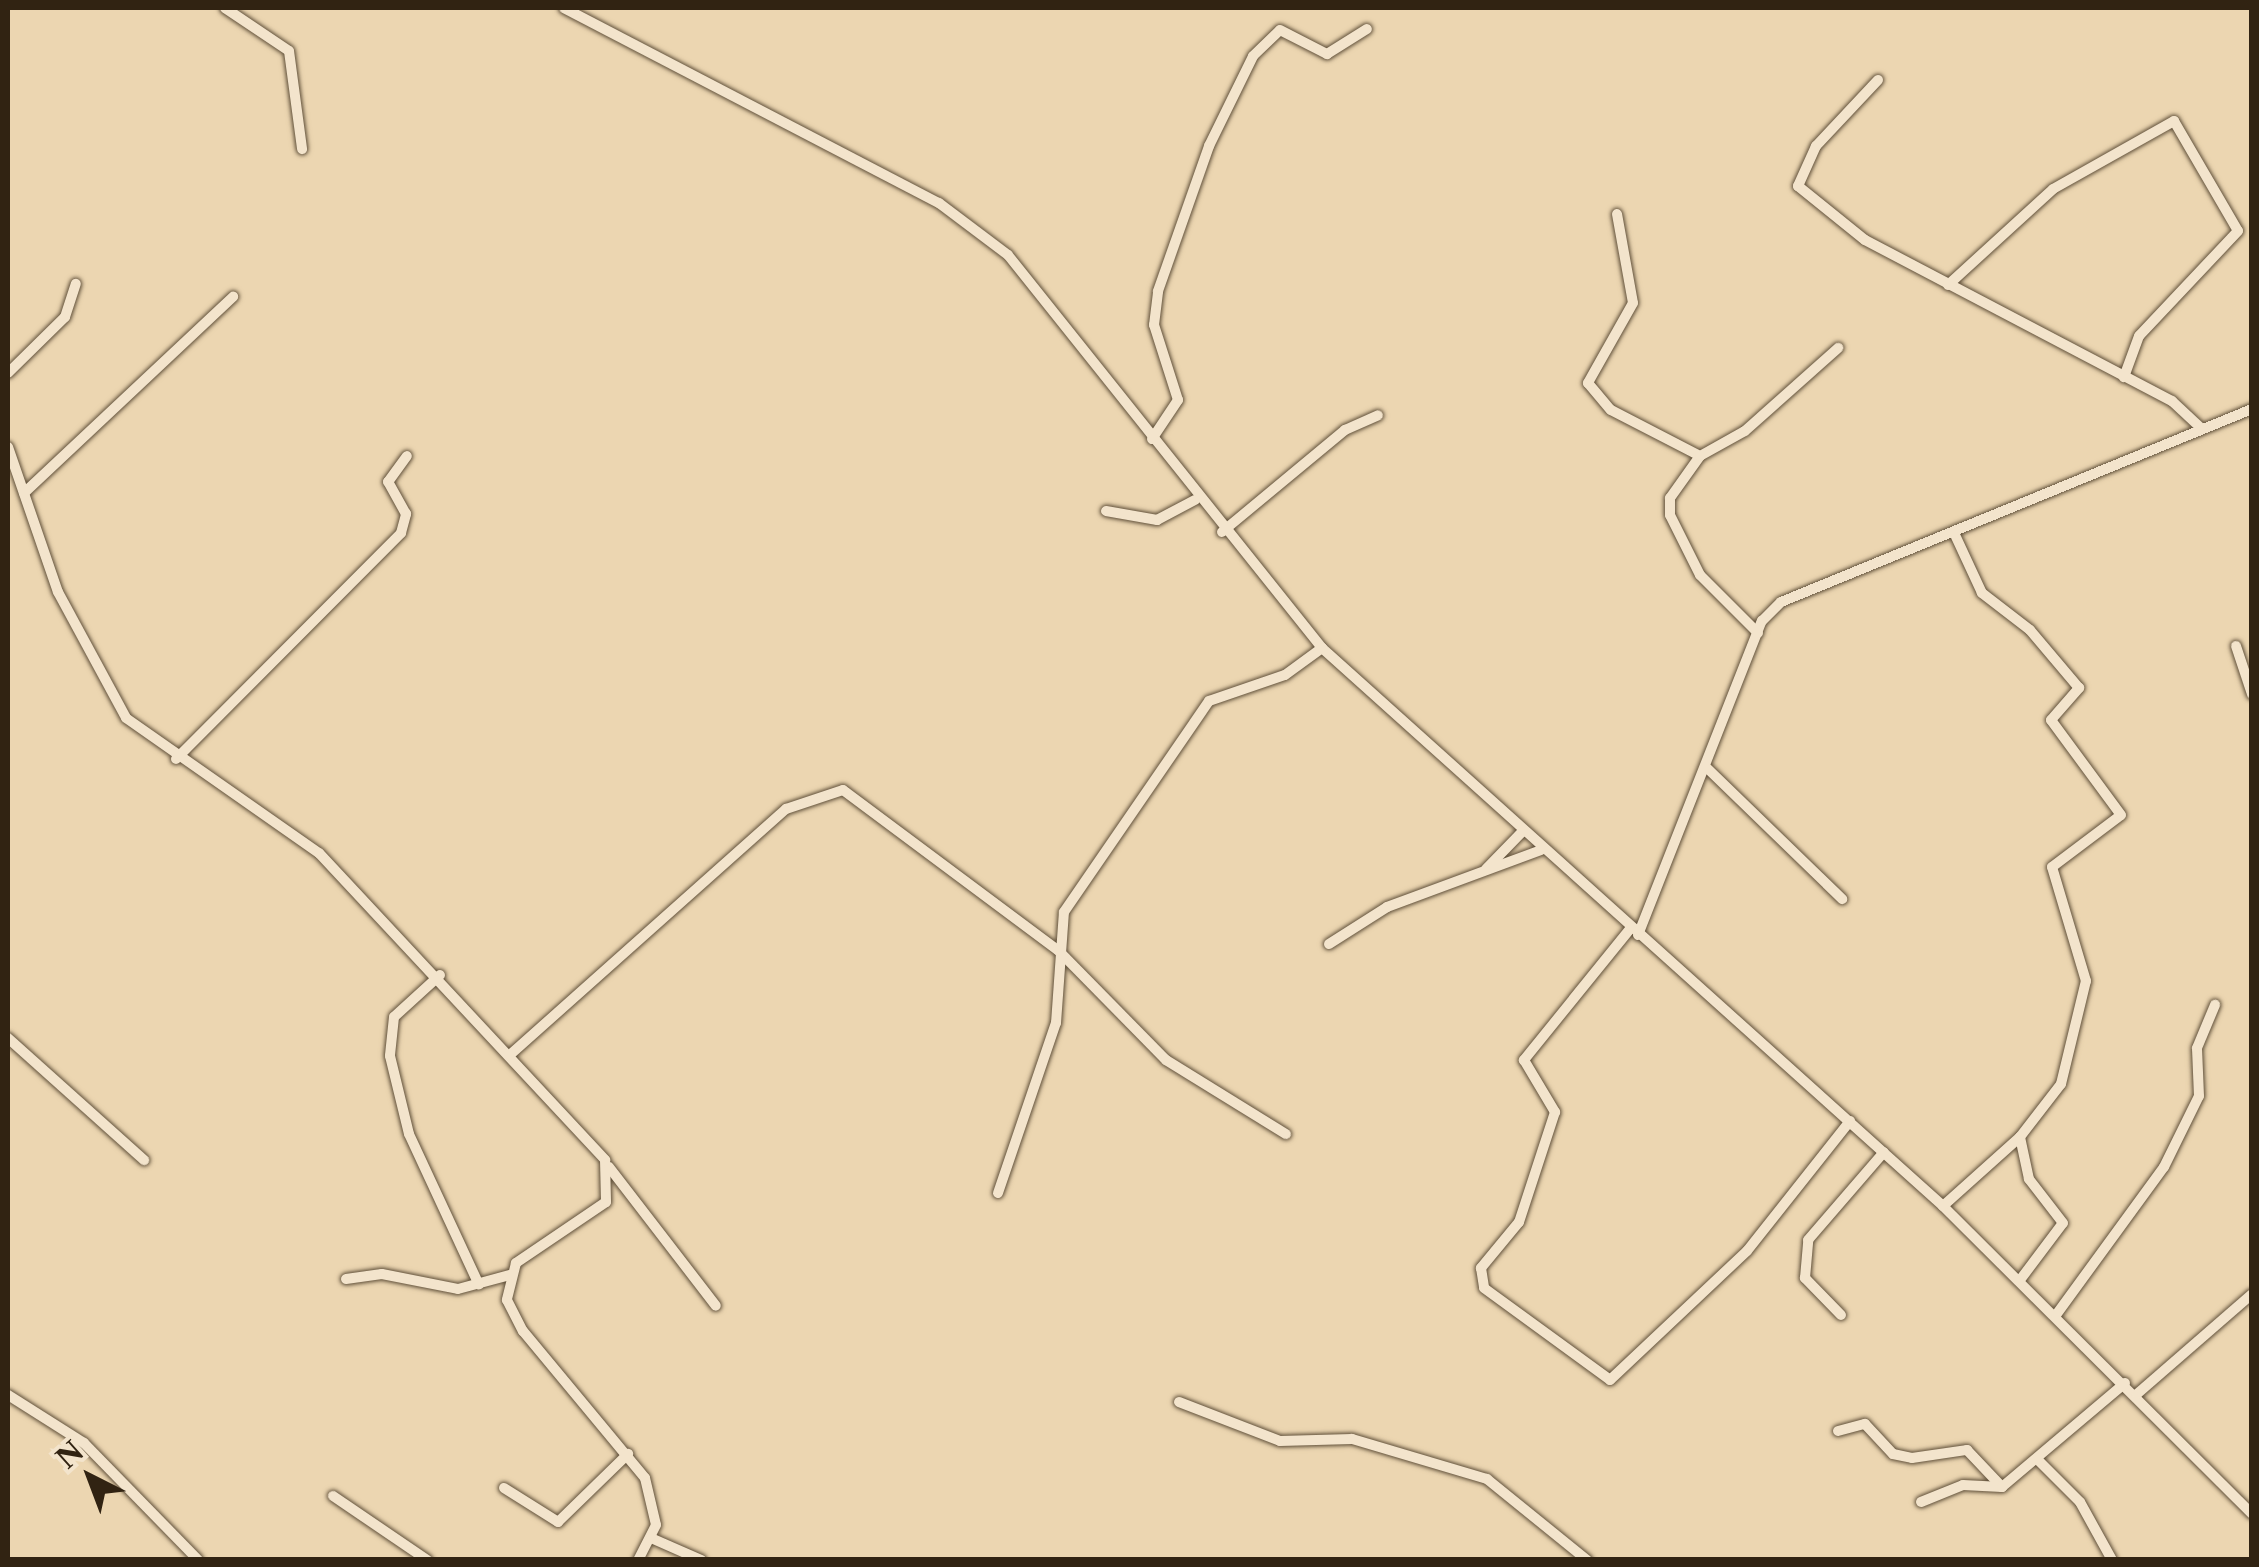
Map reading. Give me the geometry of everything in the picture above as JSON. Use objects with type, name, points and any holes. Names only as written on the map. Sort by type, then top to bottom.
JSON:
[{"type":"street","points":[[224,8],[289,51],[302,149]]},
{"type":"street","points":[[564,8],[966,220],[1029,276],[1195,500],[1322,648],[1541,850],[1943,1206],[2125,1383],[2252,1514]]},
{"type":"street","points":[[1152,439],[1178,400],[1154,325],[1158,291],[1252,56],[1280,30],[1327,54],[1367,29]]},
{"type":"street","points":[[1878,80],[1816,146],[1798,186],[1866,240],[2124,376],[2200,427]]},
{"type":"street","points":[[1948,285],[2053,189],[2174,122],[2238,231],[2140,336],[2124,376]]},
{"type":"street","points":[[1617,214],[1633,302],[1588,383],[1611,410],[1700,456]]},
{"type":"street","points":[[8,374],[65,318],[76,284]]},
{"type":"street","points":[[24,493],[233,297]]},
{"type":"street","points":[[1758,634],[1700,575],[1674,526],[1670,498],[1700,456],[1745,431],[1838,348]]},
{"type":"street","points":[[1850,1121],[1747,1250],[1610,1380],[1484,1288],[1481,1268],[1519,1222],[1555,1112],[1524,1060],[1634,932],[1708,769],[1758,634],[1781,602],[1956,538],[2200,427],[2252,409]]},
{"type":"street","points":[[1222,532],[1336,437],[1378,415]]},
{"type":"street","points":[[8,447],[98,675],[126,718],[176,759],[305,842],[440,975],[608,1166],[716,1306]]},
{"type":"street","points":[[176,759],[401,533],[406,514],[388,482],[406,456]]},
{"type":"street","points":[[1106,511],[1157,520],[1195,500]]},
{"type":"street","points":[[1943,1206],[2020,1137],[2061,1084],[2086,988],[2052,866],[2122,815],[2051,720],[2079,688],[2030,630],[1982,592],[1956,538]]},
{"type":"street","points":[[2236,646],[2252,694]]},
{"type":"street","points":[[998,1193],[1056,1023],[1058,950],[1064,912],[1209,701],[1284,676],[1322,648]]},
{"type":"street","points":[[1708,769],[1842,899]]},
{"type":"street","points":[[512,1053],[656,916],[798,801],[826,790],[862,796],[1058,950],[1166,1060],[1286,1134]]},
{"type":"street","points":[[1485,870],[1522,832]]},
{"type":"street","points":[[1329,944],[1386,907],[1541,850]]},
{"type":"street","points":[[440,975],[394,1017],[390,1056],[410,1134],[479,1285]]},
{"type":"street","points":[[2056,1316],[2164,1167],[2199,1096],[2197,1048],[2215,1005]]},
{"type":"street","points":[[8,1038],[144,1160]]},
{"type":"street","points":[[2020,1137],[2028,1180],[2063,1223],[2020,1280]]},
{"type":"street","points":[[1840,1314],[1805,1278],[1808,1240],[1884,1152]]},
{"type":"street","points":[[346,1279],[382,1274],[479,1285],[510,1275],[606,1202],[608,1166]]},
{"type":"street","points":[[510,1275],[513,1316],[628,1454],[652,1492],[651,1538],[638,1560]]},
{"type":"street","points":[[2136,1394],[2252,1294]]},
{"type":"street","points":[[1921,1502],[1964,1485],[2002,1487],[2039,1460],[2125,1383]]},
{"type":"street","points":[[8,1394],[84,1443],[198,1560]]},
{"type":"street","points":[[1179,1402],[1280,1440],[1352,1439],[1488,1479],[1588,1560]]},
{"type":"street","points":[[1838,1431],[1865,1424],[1893,1454],[1912,1458],[1967,1450],[2002,1487]]},
{"type":"street","points":[[504,1488],[558,1522],[628,1454]]},
{"type":"street","points":[[2039,1460],[2080,1502],[2112,1560]]},
{"type":"street","points":[[332,1496],[427,1560]]},
{"type":"street","points":[[651,1538],[702,1560]]}]
